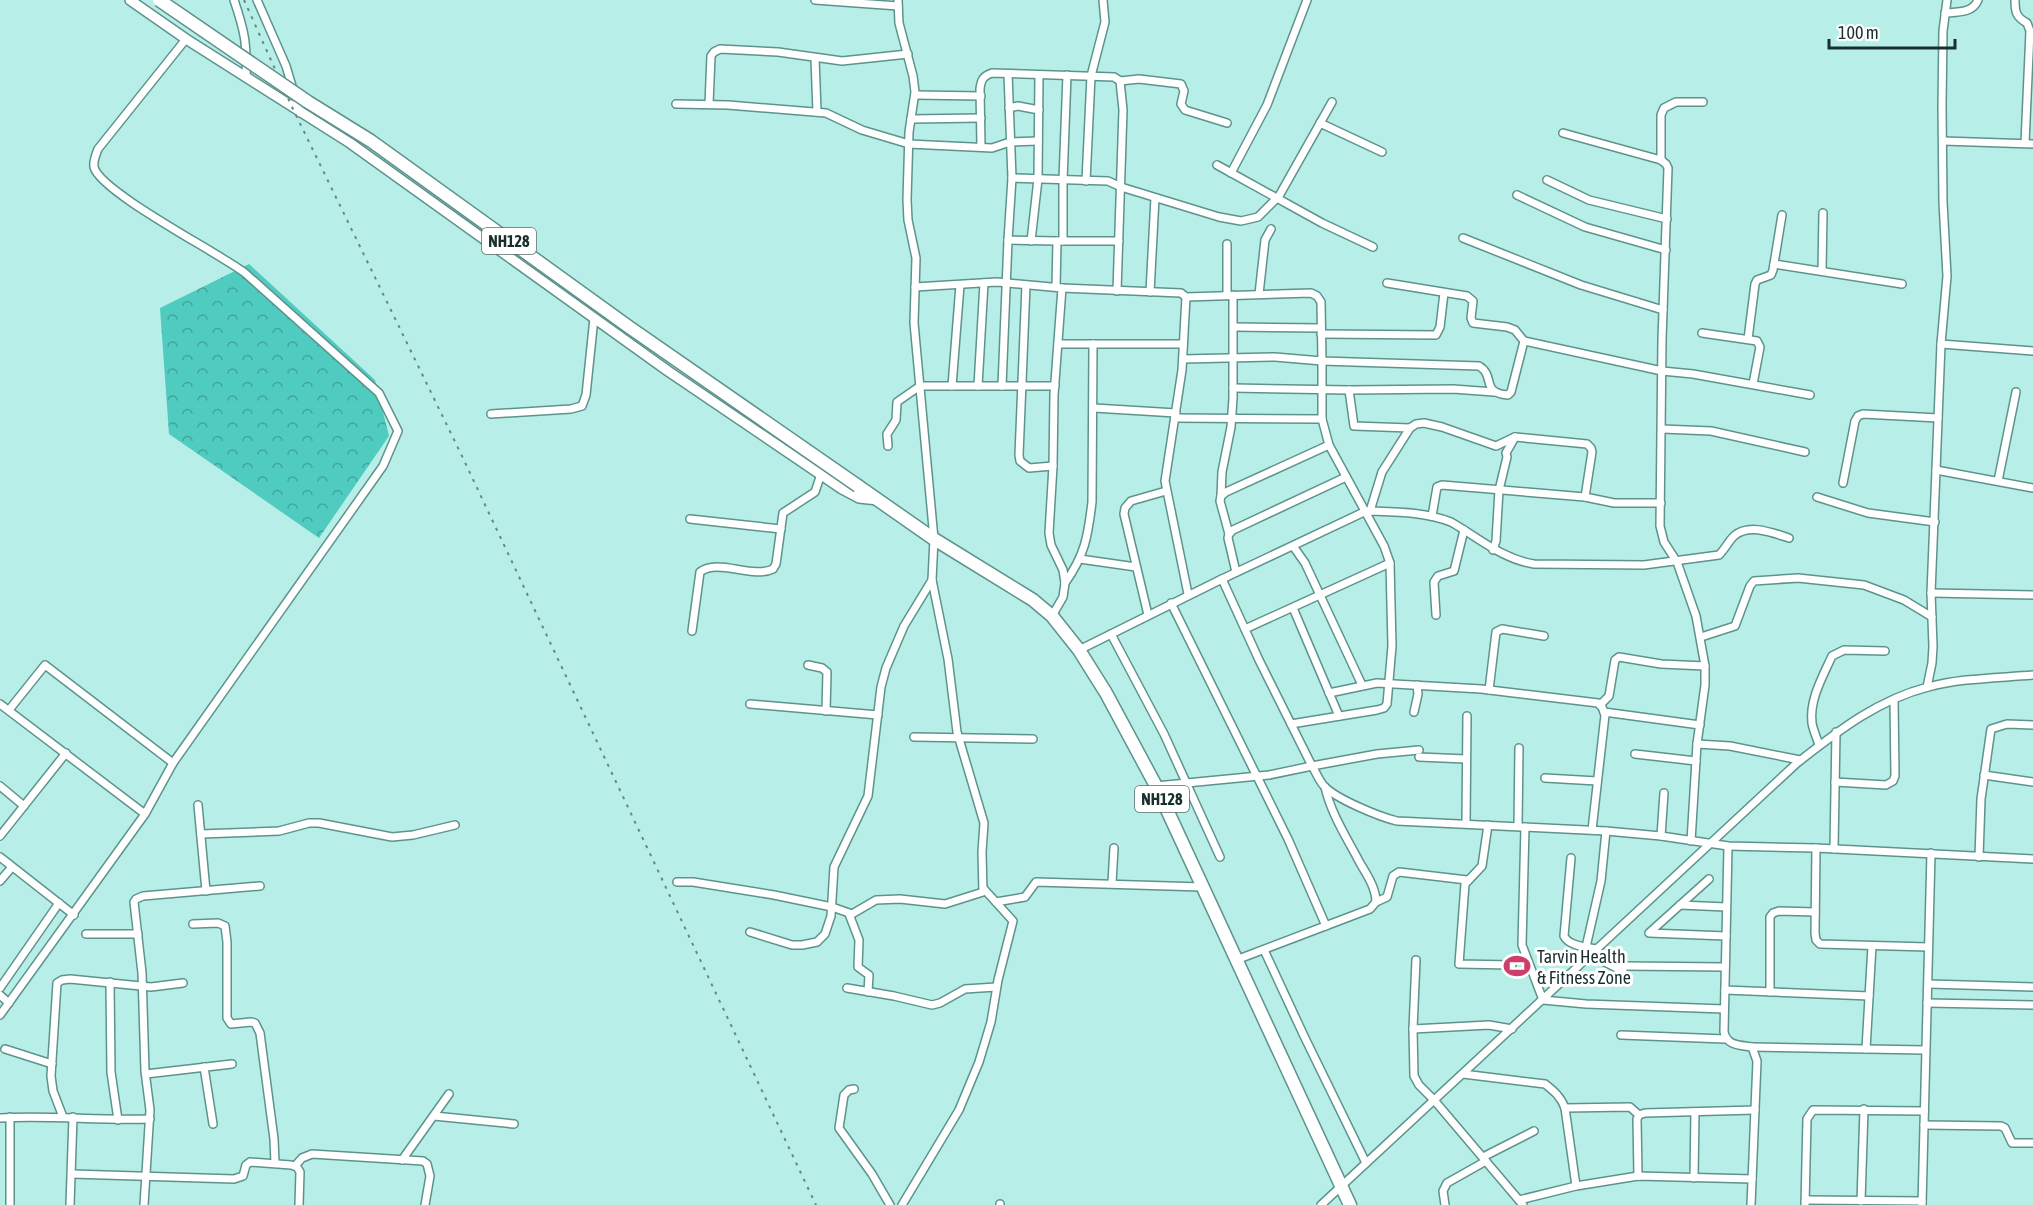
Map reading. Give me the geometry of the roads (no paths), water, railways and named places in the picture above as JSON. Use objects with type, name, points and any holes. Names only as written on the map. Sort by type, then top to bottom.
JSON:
[{"type":"highway","name":"NH128","points":[[159,0],[281,84],[379,147],[629,327],[934,539],[1015,587],[1052,616],[1079,650],[1106,693],[1156,786],[1350,1205]]},
{"type":"street","points":[[130,0],[186,39],[359,150],[594,318],[820,474],[859,498],[878,500]]},
{"type":"street","points":[[234,0],[245,31],[246,78]]},
{"type":"street","points":[[257,0],[286,66],[300,112]]},
{"type":"street","points":[[815,0],[898,3],[899,22],[913,76],[915,95],[909,144],[907,200],[908,220],[916,258],[914,323],[934,539],[933,580],[956,723],[984,823],[982,860],[984,889],[981,894],[945,904],[900,899],[876,900],[849,914]]},
{"type":"street","points":[[1086,181],[1091,76],[1105,22],[1103,0]]},
{"type":"street","points":[[1232,173],[1267,105],[1307,0]]},
{"type":"street","points":[[1927,687],[1932,663],[1931,593],[1941,344],[1947,276],[1942,141],[1943,31],[1947,0]]},
{"type":"street","points":[[1945,13],[1970,10],[1975,8],[1978,0]]},
{"type":"street","points":[[1942,141],[2029,143],[2031,26],[2018,18],[2015,0]]},
{"type":"street","points":[[0,1015],[146,814],[173,764],[383,466],[398,431],[379,393],[245,273],[231,262],[152,216],[101,177],[94,167],[98,149],[186,39]]},
{"type":"street","points":[[709,104],[710,59],[712,53],[717,50],[778,52],[842,62],[908,54]]},
{"type":"street","points":[[815,58],[817,112]]},
{"type":"street","points":[[981,147],[981,83],[984,77],[992,73],[1114,77],[1120,81],[1135,78],[1181,84],[1184,91],[1181,104],[1185,110],[1227,123]]},
{"type":"street","points":[[1002,387],[1012,178],[1008,74]]},
{"type":"street","points":[[1032,241],[1038,179],[1039,75]]},
{"type":"street","points":[[1052,616],[1063,597],[1065,583],[1063,570],[1053,551],[1050,539],[1067,75]]},
{"type":"street","points":[[1117,291],[1124,111],[1120,81]]},
{"type":"street","points":[[915,95],[981,96]]},
{"type":"street","points":[[1012,178],[1108,182],[1219,217],[1241,221],[1258,217],[1276,199],[1332,102]]},
{"type":"street","points":[[1661,160],[1661,115],[1664,108],[1676,102],[1703,102]]},
{"type":"street","points":[[676,104],[709,104],[817,112],[834,116],[861,130],[909,144],[992,148],[1010,142],[1038,141]]},
{"type":"street","points":[[1009,108],[1018,106],[1039,110]]},
{"type":"street","points":[[911,119],[981,118]]},
{"type":"street","points":[[1320,123],[1382,152]]},
{"type":"street","points":[[1563,133],[1661,160],[1666,164],[1669,174],[1663,310],[1661,532],[1664,542],[1677,562],[1696,616],[1701,637],[1706,685],[1697,744],[1691,841]]},
{"type":"street","points":[[1217,165],[1322,224],[1373,247]]},
{"type":"street","points":[[1547,180],[1589,200],[1667,219]]},
{"type":"street","points":[[1517,195],[1585,227],[1666,250]]},
{"type":"street","points":[[1150,292],[1155,198]]},
{"type":"street","points":[[1822,271],[1823,213]]},
{"type":"street","points":[[1748,339],[1755,284],[1757,280],[1771,274],[1782,215]]},
{"type":"street","points":[[1259,294],[1264,240],[1271,229]]},
{"type":"street","points":[[1463,238],[1581,285],[1663,310]]},
{"type":"street","points":[[1008,240],[1119,241]]},
{"type":"street","points":[[1227,244],[1233,327],[1233,387],[1232,418],[1222,472],[1220,501],[1236,572]]},
{"type":"street","points":[[1774,264],[1902,284]]},
{"type":"street","points":[[978,386],[984,283]]},
{"type":"street","points":[[915,287],[1006,283],[1059,288],[1181,293],[1186,297],[1311,293],[1317,296],[1321,302],[1322,419],[1329,445],[1367,511],[1390,563],[1392,646],[1388,700],[1384,708],[1291,724]]},
{"type":"street","points":[[1387,284],[1471,298],[1473,323],[1507,327],[1515,330],[1524,341],[1662,371],[1810,395]]},
{"type":"street","points":[[952,386],[960,285]]},
{"type":"street","points":[[1026,285],[1020,461],[1029,468],[1053,466]]},
{"type":"street","points":[[1233,327],[1436,334],[1440,327],[1444,293]]},
{"type":"street","points":[[1186,297],[1183,359],[1165,471],[1166,491],[1188,594]]},
{"type":"street","points":[[491,414],[571,409],[582,406],[586,395],[594,318]]},
{"type":"street","points":[[1702,333],[1757,341],[1760,347],[1753,384]]},
{"type":"street","points":[[1233,387],[1349,390],[1453,389],[1510,394],[1524,341]]},
{"type":"street","points":[[1058,344],[1183,344]]},
{"type":"street","points":[[1065,583],[1086,545],[1092,502],[1094,344]]},
{"type":"street","points":[[1941,344],[2033,351]]},
{"type":"street","points":[[1183,359],[1275,357],[1479,366],[1483,367],[1486,372],[1494,392]]},
{"type":"street","points":[[888,446],[887,434],[896,420],[897,402],[920,386],[1055,386]]},
{"type":"street","points":[[1349,390],[1354,426],[1410,428]]},
{"type":"street","points":[[1998,481],[2016,392]]},
{"type":"street","points":[[1094,408],[1232,418],[1322,419]]},
{"type":"street","points":[[1843,483],[1855,421],[1858,416],[1863,414],[1938,418]]},
{"type":"street","points":[[1367,511],[1382,472],[1410,428],[1416,424],[1424,423],[1496,446],[1506,453]]},
{"type":"street","points":[[1662,429],[1712,431],[1805,452]]},
{"type":"street","points":[[1496,446],[1515,437],[1589,445],[1592,452],[1585,497]]},
{"type":"street","points":[[1493,550],[1496,541],[1499,490],[1507,458],[1506,453],[1515,437]]},
{"type":"street","points":[[1221,496],[1329,445]]},
{"type":"street","points":[[1936,470],[2033,488]]},
{"type":"street","points":[[692,631],[700,572],[709,567],[763,572],[773,569],[776,564],[784,511],[814,492],[820,474]]},
{"type":"street","points":[[1229,534],[1233,530],[1346,477]]},
{"type":"street","points":[[1432,516],[1437,487],[1448,485],[1585,497],[1614,503],[1661,503]]},
{"type":"street","points":[[1148,615],[1125,523],[1125,508],[1131,501],[1166,491]]},
{"type":"street","points":[[1817,497],[1868,513],[1935,522]]},
{"type":"street","points":[[1079,650],[1188,594],[1367,511],[1410,513],[1452,522],[1493,550],[1521,562],[1534,564],[1644,565],[1677,562],[1719,555],[1734,536],[1750,530],[1789,538]]},
{"type":"street","points":[[690,519],[781,529]]},
{"type":"street","points":[[1436,615],[1435,579],[1454,571],[1464,530]]},
{"type":"street","points":[[1293,546],[1305,563],[1362,685]]},
{"type":"street","points":[[1080,559],[1136,567]]},
{"type":"street","points":[[1245,629],[1390,563]]},
{"type":"street","points":[[1701,637],[1735,626],[1750,586],[1756,580],[1806,578],[1864,585],[1905,600],[1932,617]]},
{"type":"street","points":[[1222,579],[1291,724],[1324,786],[1330,806],[1372,886],[1376,902]]},
{"type":"street","points":[[750,932],[792,945],[817,942],[825,933],[832,907],[834,867],[837,857],[868,796],[881,687],[892,651],[904,626],[933,580]]},
{"type":"street","points":[[1931,593],[2033,595]]},
{"type":"street","points":[[1171,603],[1288,839],[1326,926]]},
{"type":"street","points":[[1293,608],[1339,716]]},
{"type":"street","points":[[1489,690],[1496,632],[1502,629],[1544,636]]},
{"type":"street","points":[[1111,634],[1146,697],[1220,857]]},
{"type":"street","points":[[1819,746],[1812,724],[1811,711],[1818,687],[1832,656],[1844,650],[1885,651]]},
{"type":"street","points":[[1592,830],[1602,709],[1609,696],[1618,657],[1661,664],[1705,666]]},
{"type":"street","points":[[9,710],[45,665],[173,764]]},
{"type":"street","points":[[808,665],[822,668],[827,672],[826,711]]},
{"type":"street","points":[[1321,1205],[1800,760],[1836,732],[1878,706],[1927,687],[2033,675]]},
{"type":"street","points":[[1329,693],[1377,682],[1489,690],[1592,701],[1602,709],[1700,725]]},
{"type":"street","points":[[1414,712],[1418,693],[1417,685]]},
{"type":"street","points":[[1835,782],[1886,785],[1893,782],[1895,776],[1894,700]]},
{"type":"street","points":[[0,704],[146,814]]},
{"type":"street","points":[[750,704],[878,715]]},
{"type":"street","points":[[1466,823],[1467,717]]},
{"type":"street","points":[[1979,857],[1981,799],[1991,729],[2007,724],[2033,725]]},
{"type":"street","points":[[1834,849],[1836,732]]},
{"type":"street","points":[[914,737],[1033,739]]},
{"type":"street","points":[[1697,744],[1730,746],[1800,760]]},
{"type":"street","points":[[1519,748],[1522,945],[1543,1000]]},
{"type":"street","points":[[0,836],[66,753]]},
{"type":"street","points":[[1156,786],[1257,776],[1377,754],[1419,754],[1466,759]]},
{"type":"street","points":[[1635,754],[1696,762]]},
{"type":"street","points":[[1984,775],[2033,782]]},
{"type":"street","points":[[1545,778],[1597,781]]},
{"type":"street","points":[[0,786],[24,806]]},
{"type":"street","points":[[1324,786],[1333,793],[1388,819],[1606,831],[1728,846],[2033,859]]},
{"type":"street","points":[[1661,836],[1664,793]]},
{"type":"street","points":[[198,805],[206,891]]},
{"type":"street","points":[[201,834],[279,831],[309,823],[319,823],[392,837],[413,835],[455,825]]},
{"type":"street","points":[[1488,825],[1482,866],[1465,884],[1459,964],[1512,965]]},
{"type":"street","points":[[1586,947],[1601,881],[1606,831]]},
{"type":"street","points":[[1725,1039],[1728,846]]},
{"type":"street","points":[[1112,883],[1114,848]]},
{"type":"street","points":[[1815,848],[1815,933],[1816,940],[1820,944],[1928,947]]},
{"type":"street","points":[[1924,1111],[1817,1108],[1810,1112],[1807,1119],[1806,1203],[1861,1201],[1922,1203],[1931,853]]},
{"type":"street","points":[[0,857],[74,915]]},
{"type":"street","points":[[1571,858],[1564,936],[1570,943],[1597,950]]},
{"type":"street","points":[[0,881],[12,867]]},
{"type":"street","points":[[1236,960],[1370,909],[1376,902],[1387,897],[1393,876],[1399,872],[1467,880]]},
{"type":"street","points":[[1708,879],[1649,932],[1650,934],[1726,936]]},
{"type":"street","points":[[677,882],[693,882],[764,893],[832,907],[849,914],[859,940],[858,967],[869,974],[868,992]]},
{"type":"street","points":[[996,902],[1025,897],[1036,882],[1202,887]]},
{"type":"street","points":[[144,1205],[150,1119],[142,986],[134,906],[136,899],[260,886]]},
{"type":"street","points":[[902,1205],[959,1110],[987,1036],[996,987],[1013,921],[984,889]]},
{"type":"street","points":[[0,988],[59,903]]},
{"type":"street","points":[[1680,905],[1726,907]]},
{"type":"street","points":[[1770,992],[1770,917],[1773,913],[1779,912],[1815,912]]},
{"type":"street","points":[[193,924],[218,923],[225,926],[227,1018],[231,1024],[251,1022],[255,1023],[258,1028],[275,1163]]},
{"type":"street","points":[[86,934],[138,934]]},
{"type":"street","points":[[1866,1049],[1872,946]]},
{"type":"street","points":[[1264,950],[1366,1163]]},
{"type":"street","points":[[1597,950],[1599,959],[1623,968],[1725,967]]},
{"type":"street","points":[[1416,960],[1413,1029],[1414,1076],[1419,1085],[1521,1203],[1576,1186],[1638,1176],[1752,1179]]},
{"type":"street","points":[[63,1117],[52,1083],[57,983],[70,979],[150,987],[183,983]]},
{"type":"street","points":[[110,982],[111,1072],[118,1120]]},
{"type":"street","points":[[1929,984],[2033,987]]},
{"type":"street","points":[[847,988],[932,1005],[965,989],[996,987]]},
{"type":"street","points":[[1725,990],[1869,996]]},
{"type":"street","points":[[0,995],[9,1003]]},
{"type":"street","points":[[1543,1000],[1586,1004],[1724,1009]]},
{"type":"street","points":[[1927,1004],[2033,1005]]},
{"type":"street","points":[[1413,1029],[1489,1025],[1512,1029]]},
{"type":"street","points":[[1621,1035],[1725,1039],[1730,1043],[1752,1047],[1925,1050]]},
{"type":"street","points":[[1751,1205],[1757,1061],[1752,1047]]},
{"type":"street","points":[[5,1048],[52,1064]]},
{"type":"street","points":[[146,1074],[232,1064]]},
{"type":"street","points":[[204,1067],[213,1124]]},
{"type":"street","points":[[1463,1074],[1545,1084],[1562,1100],[1576,1186]]},
{"type":"street","points":[[854,1089],[844,1095],[839,1128],[872,1174],[890,1205]]},
{"type":"street","points":[[402,1160],[449,1094]]},
{"type":"street","points":[[1565,1108],[1630,1107],[1639,1115]]},
{"type":"street","points":[[1639,1115],[1755,1110]]},
{"type":"street","points":[[1861,1201],[1864,1110]]},
{"type":"street","points":[[1694,1178],[1695,1112]]},
{"type":"street","points":[[1638,1176],[1637,1119],[1639,1115]]},
{"type":"street","points":[[434,1116],[514,1124]]},
{"type":"street","points":[[10,1117],[10,1205]]},
{"type":"street","points":[[70,1205],[73,1117]]},
{"type":"street","points":[[0,1118],[150,1119]]},
{"type":"street","points":[[1924,1125],[2001,1126],[2005,1128],[2012,1143],[2033,1143]]},
{"type":"street","points":[[1445,1205],[1443,1191],[1447,1183],[1533,1131]]},
{"type":"street","points":[[296,1166],[302,1158],[312,1154],[423,1161],[427,1164],[430,1176],[425,1205]]},
{"type":"street","points":[[72,1174],[234,1179],[243,1176],[246,1165],[250,1162],[275,1163],[296,1166],[300,1172],[299,1205]]},
{"type":"railway","points":[[244,0],[292,107],[461,454],[816,1205]]},
{"type":"place","name":"Tarvin Health & Fitness Zone","points":[[1517,966]]}]
